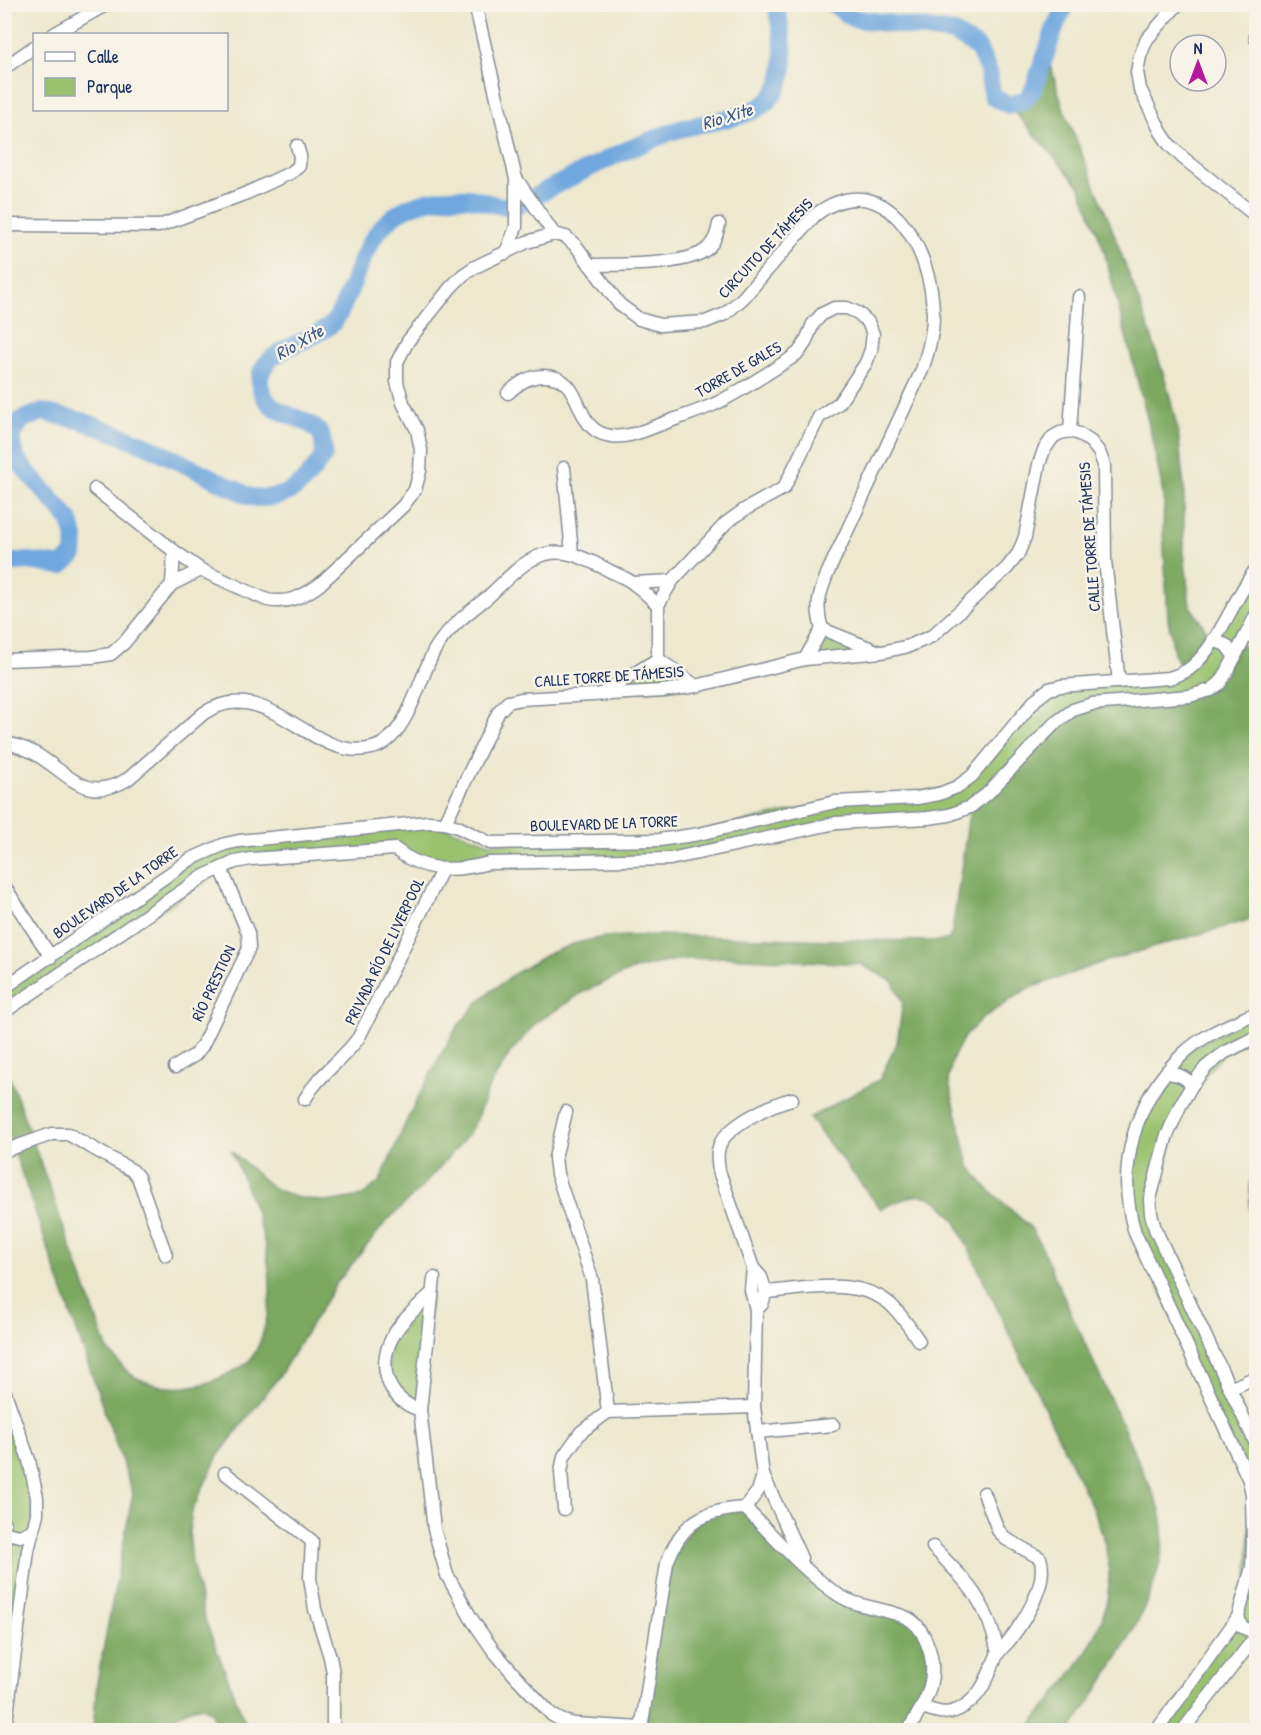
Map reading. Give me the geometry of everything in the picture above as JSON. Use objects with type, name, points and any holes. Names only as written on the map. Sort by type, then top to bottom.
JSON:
[{"type":"street","points":[[56,33],[107,4]]},
{"type":"street","name":"CIRCUITO DE TÁMESIS","points":[[475,4],[516,179],[525,204],[554,234],[566,237],[619,304],[639,319],[660,325],[705,322],[725,314],[743,298],[815,215],[829,204],[848,198],[867,198],[886,206],[904,224],[925,266],[931,288],[932,341],[922,370],[818,598],[817,613],[822,630]]},
{"type":"street","points":[[1178,4],[1147,39],[1138,64],[1140,89],[1169,144],[1182,158],[1257,216]]},
{"type":"street","points":[[4,68],[33,48]]},
{"type":"street","points":[[4,225],[159,226],[247,193],[292,172],[298,166],[300,156],[297,146]]},
{"type":"street","points":[[506,253],[525,204]]},
{"type":"street","points":[[590,265],[669,262],[688,258],[706,250],[716,238],[719,224]]},
{"type":"street","points":[[95,489],[201,570],[267,600],[292,601],[305,595],[319,585],[403,506],[415,490],[420,471],[421,450],[417,430],[397,382],[397,362],[408,340],[451,287],[476,267],[541,236],[554,234]]},
{"type":"street","points":[[805,659],[822,630],[882,652],[909,646],[932,636],[1007,568],[1018,554],[1025,537],[1039,464],[1044,450],[1053,437],[1070,431],[1079,297]]},
{"type":"street","name":"TORRE DE GALES","points":[[508,393],[520,382],[532,377],[558,378],[568,384],[586,421],[595,431],[607,436],[621,436],[636,433],[717,403],[799,352],[813,324],[822,314],[834,308],[847,308],[858,313],[868,322],[873,334],[872,350],[866,363],[839,403],[819,417],[784,488],[744,510],[726,523],[672,581],[658,605]]},
{"type":"street","name":"CALLE TORRE DE TÁMESIS","points":[[1070,431],[1091,442],[1099,452],[1104,465],[1106,561],[1119,682]]},
{"type":"street","points":[[564,468],[572,553]]},
{"type":"street","points":[[172,584],[174,551]]},
{"type":"street","points":[[4,742],[35,753],[71,781],[94,789],[116,786],[128,779],[204,713],[216,705],[232,701],[248,702],[261,707],[330,742],[351,750],[373,748],[389,739],[401,725],[434,652],[447,632],[532,559],[550,552],[572,553],[634,583],[658,605],[658,659]]},
{"type":"street","name":"BOULEVARD DE LA TORRE","points":[[4,988],[191,859],[217,847],[239,841],[428,822],[445,823],[473,833],[490,843],[669,838],[699,834],[835,802],[917,798],[939,794],[957,787],[972,777],[1036,699],[1049,690],[1061,686],[1169,678],[1184,674],[1196,664],[1213,640],[1245,584],[1257,569]]},
{"type":"street","points":[[4,660],[92,657],[111,654],[124,643],[172,584],[201,570]]},
{"type":"street","points":[[634,583],[672,581]]},
{"type":"street","points":[[4,1012],[204,876],[235,862],[395,849],[404,856],[442,870],[466,869],[489,863],[670,859],[836,823],[949,815],[970,807],[987,794],[1055,723],[1073,710],[1092,704],[1201,694],[1220,683],[1257,615]]},
{"type":"street","points":[[1213,640],[1226,645],[1235,657]]},
{"type":"street","name":"CALLE TORRE DE TÁMESIS","points":[[445,823],[499,711],[508,702],[521,699],[663,691],[696,686],[805,659],[882,652]]},
{"type":"street","points":[[658,659],[696,686]]},
{"type":"street","points":[[601,694],[658,659]]},
{"type":"street","points":[[395,849],[393,837],[399,826]]},
{"type":"street","points":[[489,863],[493,854],[490,843]]},
{"type":"street","name":"RÍO PRESTION","points":[[175,1067],[195,1055],[202,1046],[249,948],[248,933],[221,868]]},
{"type":"street","name":"PRIVADA RÍO DE LIVERPOOL","points":[[305,1099],[319,1078],[359,1037],[442,870]]},
{"type":"street","points":[[4,886],[51,957]]},
{"type":"street","points":[[1157,1731],[1238,1617],[1251,1567],[1254,1508],[1249,1480],[1136,1233],[1129,1211],[1126,1187],[1128,1158],[1142,1111],[1167,1072],[1185,1052],[1207,1036],[1257,1013]]},
{"type":"street","points":[[1257,1037],[1224,1053],[1206,1067],[1192,1085],[1166,1138],[1150,1199],[1155,1228],[1257,1444]]},
{"type":"street","points":[[1167,1072],[1177,1074],[1192,1085]]},
{"type":"street","points":[[756,1310],[762,1304],[766,1292],[760,1277],[753,1268],[719,1171],[717,1157],[719,1146],[726,1134],[770,1107],[792,1099]]},
{"type":"street","points":[[566,1112],[555,1158],[557,1174],[592,1279],[608,1412]]},
{"type":"street","points":[[4,1152],[60,1133],[68,1134],[125,1165],[138,1178],[166,1255]]},
{"type":"street","points":[[1126,1187],[1133,1195],[1142,1199],[1150,1199]]},
{"type":"street","points":[[753,1268],[751,1290],[756,1310],[754,1407],[763,1474],[805,1567]]},
{"type":"street","points":[[434,1278],[420,1410],[434,1529],[447,1575],[471,1618],[518,1679],[552,1715],[575,1724],[641,1729],[667,1563],[672,1546],[683,1530],[697,1520],[713,1513],[745,1508],[758,1491],[763,1474]]},
{"type":"street","points":[[766,1292],[843,1287],[861,1289],[876,1294],[891,1304],[919,1341]]},
{"type":"street","points":[[420,1410],[408,1407],[398,1400],[392,1391],[386,1371],[387,1358],[396,1331],[431,1294]]},
{"type":"street","points":[[1232,1388],[1257,1377]]},
{"type":"street","points":[[4,1390],[29,1460],[37,1497],[37,1514],[28,1550],[5,1731]]},
{"type":"street","points":[[564,1509],[561,1472],[564,1456],[581,1432],[608,1412],[754,1407]]},
{"type":"street","points":[[757,1432],[833,1425]]},
{"type":"street","points":[[4,1429],[12,1426],[18,1428]]},
{"type":"street","points":[[225,1473],[312,1541],[310,1578],[315,1609],[332,1665],[333,1731]]},
{"type":"street","points":[[923,1707],[945,1713],[964,1707],[981,1690],[998,1653],[1016,1631],[1043,1578],[1044,1568],[1040,1558],[1006,1539],[998,1530],[984,1493]]},
{"type":"street","points":[[745,1508],[826,1587],[842,1598],[909,1619],[922,1632],[931,1651],[933,1672],[930,1691],[908,1731]]},
{"type":"street","points":[[4,1565],[5,1528],[20,1536],[33,1530]]},
{"type":"street","points":[[933,1547],[976,1593],[990,1623],[998,1653]]},
{"type":"street","points":[[1183,1731],[1257,1634],[1242,1627],[1238,1617]]},
{"type":"green space","points":[[1046,52],[1064,110],[1107,215],[1149,329],[1168,389],[1178,431],[1184,488],[1184,552],[1190,606],[1213,640],[1184,674],[1174,653],[1168,619],[1163,530],[1164,500],[1159,472],[1103,247],[1080,187],[1009,105],[1025,100],[1033,90]]},
{"type":"green space","points":[[1256,569],[1256,615],[1220,683],[987,794],[949,815],[857,821],[689,856],[442,870],[395,849],[235,862],[5,1012],[5,988],[208,850],[428,822],[490,843],[659,840],[835,802],[957,787],[1049,689],[1184,674]]},
{"type":"green space","points":[[822,629],[881,652],[805,659]]},
{"type":"green space","points":[[1241,644],[1256,656],[1256,918],[1106,961],[1027,989],[983,1018],[964,1037],[953,1058],[948,1079],[969,1165],[986,1187],[1031,1228],[1039,1242],[1157,1502],[1162,1518],[1162,1546],[1157,1573],[1147,1601],[1118,1658],[1071,1730],[1027,1730],[1077,1666],[1097,1631],[1104,1612],[1109,1583],[1108,1563],[1096,1516],[956,1222],[939,1202],[923,1196],[914,1196],[881,1209],[809,1118],[879,1080],[897,1043],[903,1002],[892,981],[860,964],[725,957],[675,960],[632,970],[583,992],[536,1023],[510,1053],[488,1089],[467,1136],[425,1184],[385,1223],[336,1284],[280,1375],[218,1456],[192,1511],[189,1532],[192,1562],[204,1617],[248,1730],[218,1730],[212,1713],[202,1706],[179,1714],[161,1730],[93,1730],[97,1682],[133,1493],[5,1125],[4,1061],[107,1348],[119,1364],[135,1377],[160,1386],[186,1387],[211,1382],[243,1366],[251,1359],[262,1335],[270,1296],[270,1275],[262,1232],[248,1190],[231,1151],[273,1188],[295,1197],[327,1202],[362,1196],[380,1181],[410,1113],[457,1027],[480,1000],[512,975],[550,953],[576,943],[604,937],[657,935],[832,940],[942,941],[949,939],[952,932],[970,807],[1073,710],[1211,690]]},
{"type":"green space","points":[[658,659],[696,686],[601,694]]},
{"type":"green space","points":[[1256,1013],[1256,1037],[1224,1053],[1180,1106],[1151,1214],[1256,1444],[1256,1636],[1183,1730],[1157,1730],[1238,1617],[1247,1589],[1252,1494],[1135,1233],[1128,1158],[1142,1111],[1185,1052]]},
{"type":"green space","points":[[1256,1150],[1256,1235],[1251,1214],[1250,1193]]},
{"type":"green space","points":[[431,1294],[420,1410],[388,1381],[390,1343]]},
{"type":"green space","points":[[4,1390],[37,1497],[4,1730]]},
{"type":"green space","points":[[745,1508],[826,1587],[889,1611],[922,1632],[933,1672],[908,1730],[658,1730],[641,1728],[667,1563],[697,1520]]},
{"type":"waterway","name":"Rio Xite","points":[[4,563],[29,561],[61,566],[74,555],[75,537],[69,519],[16,459],[12,437],[21,420],[42,412],[82,421],[146,445],[251,497],[275,497],[294,489],[310,474],[324,455],[322,438],[313,426],[286,414],[269,403],[263,395],[260,384],[261,372],[276,355],[332,324],[342,309],[366,251],[385,224],[402,211],[420,203],[439,199],[468,198],[502,206],[519,204],[606,160],[665,134],[727,119],[761,106],[777,90],[784,66],[783,41],[776,4]]},
{"type":"waterway","name":"Rio Xite","points":[[833,4],[852,18],[954,33],[978,48],[988,71],[993,97],[1009,105],[1025,100],[1033,90],[1056,25],[1066,4]]}]
